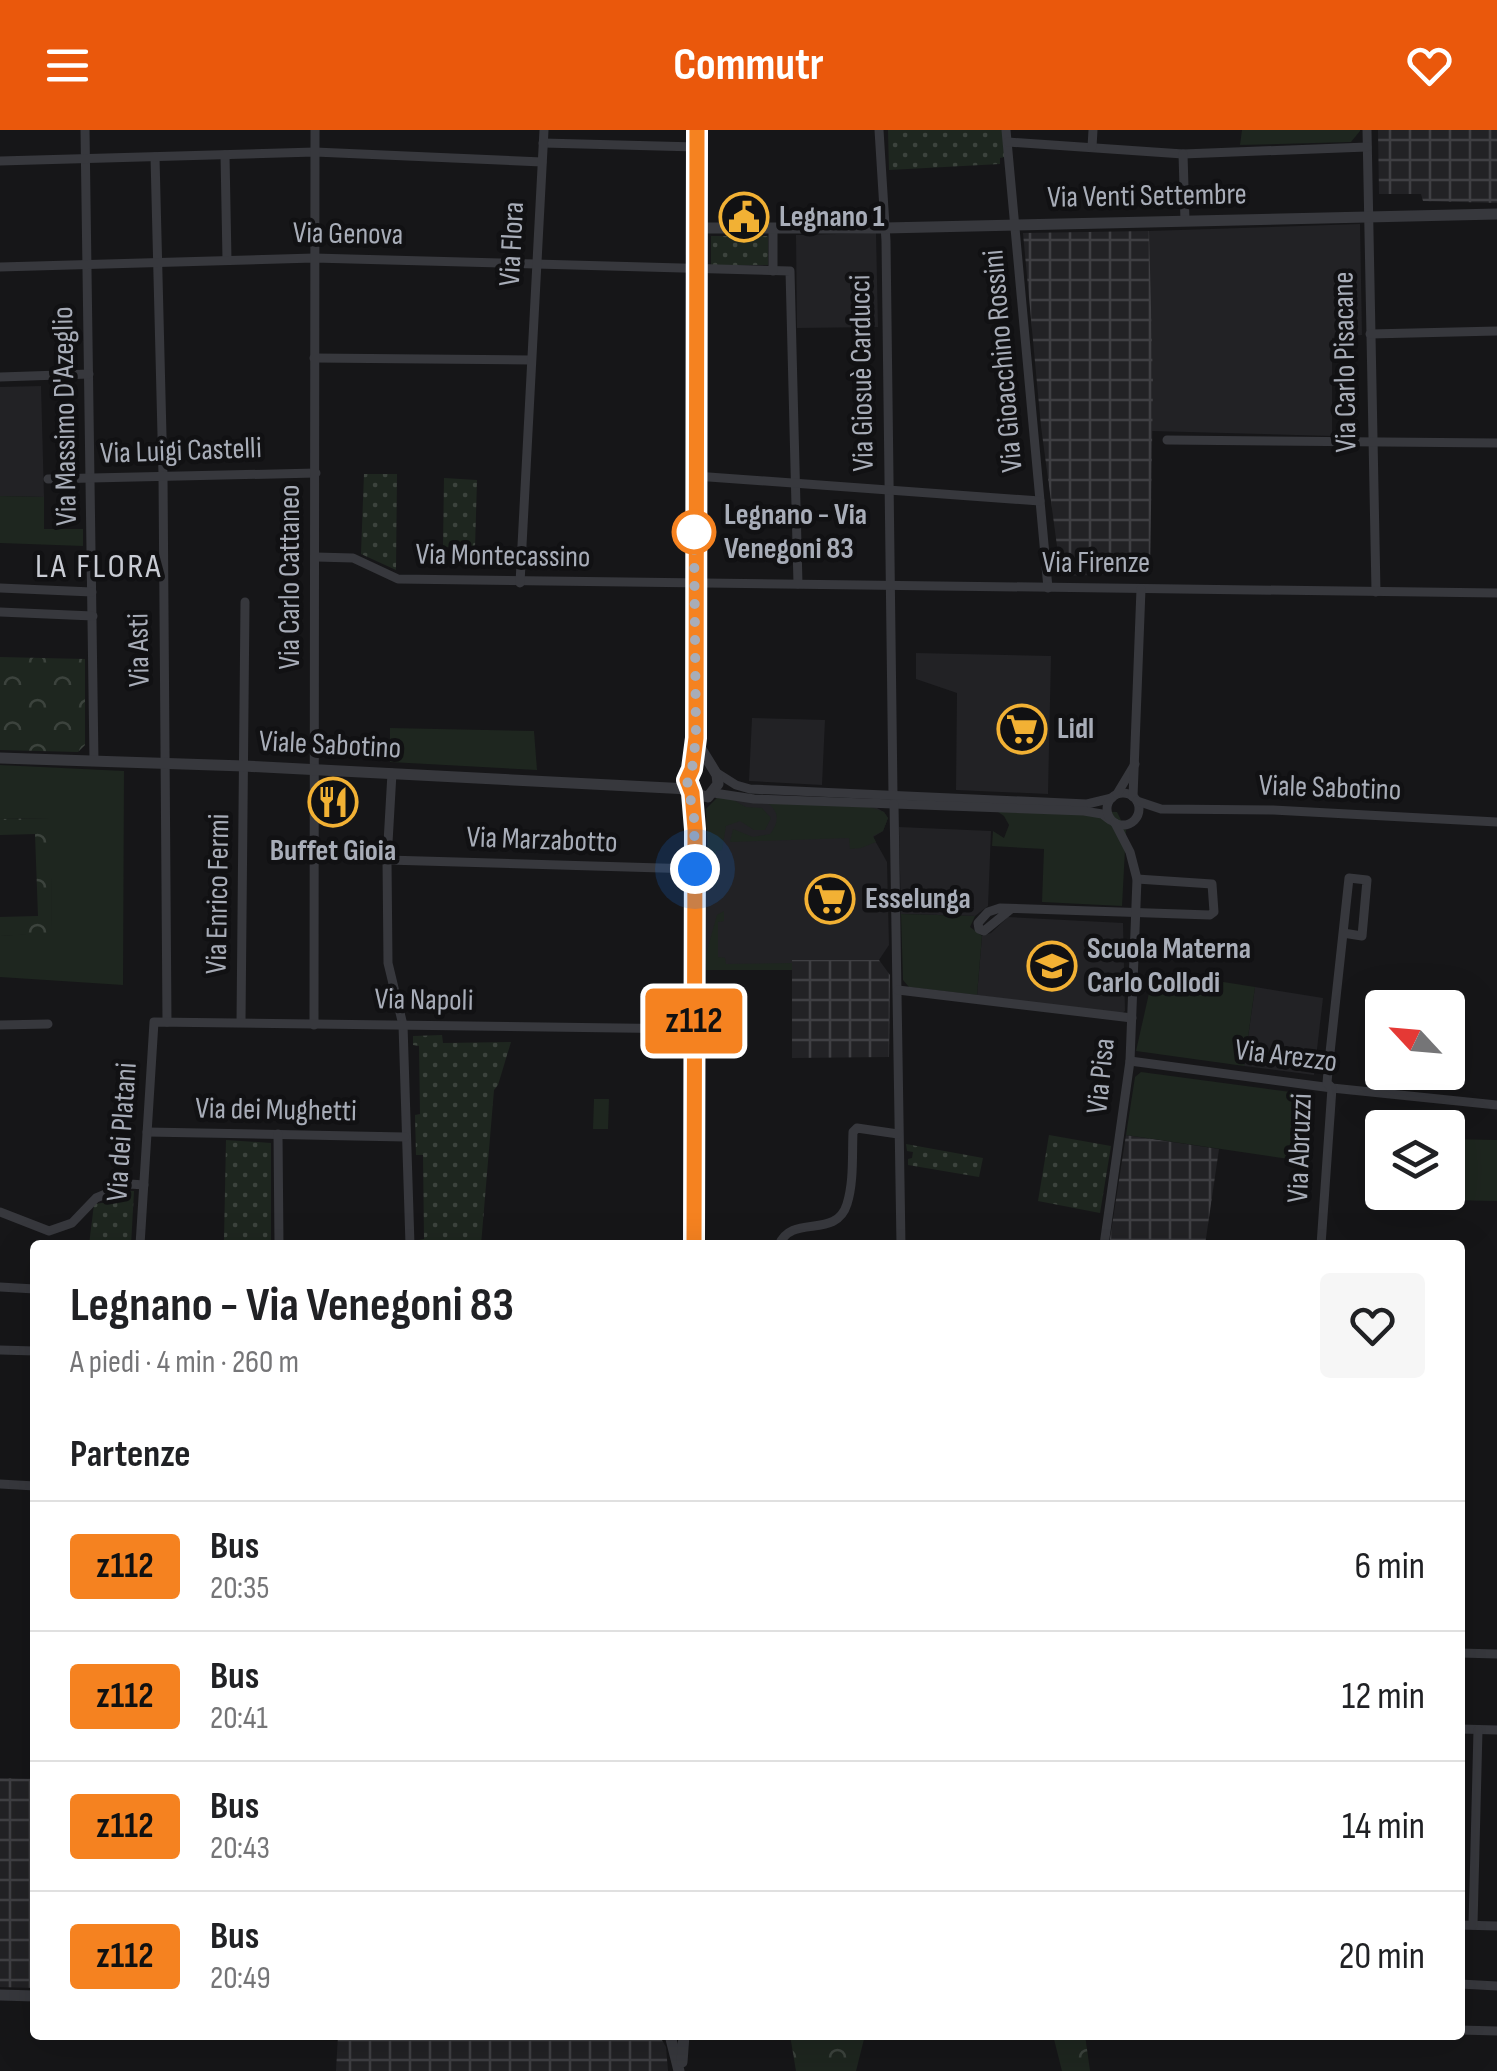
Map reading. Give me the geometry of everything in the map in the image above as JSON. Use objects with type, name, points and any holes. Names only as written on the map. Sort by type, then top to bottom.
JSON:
[{"type":"street","name":"Via Massimo D'Azeglio","points":[[86,130],[94,761]]},
{"type":"street","name":"Via Carlo Cattaneo","points":[[314,130],[314,1024]]},
{"type":"street","name":"Via Flora","points":[[520,583],[544,130]]},
{"type":"street","points":[[694,1240],[695,829],[690,782],[696,738],[697,130]]},
{"type":"street","name":"Via Giosuè Carducci","points":[[878,130],[885,228],[902,1240]]},
{"type":"street","name":"Via Gioacchino Rossini","points":[[1006,130],[1048,588]]},
{"type":"street","points":[[1092,148],[1093,130]]},
{"type":"street","name":"Via Carlo Pisacane","points":[[1367,130],[1376,592]]},
{"type":"street","points":[[1008,142],[1183,154],[1367,147]]},
{"type":"street","points":[[544,144],[696,147]]},
{"type":"street","points":[[0,161],[315,152],[542,162]]},
{"type":"street","points":[[1183,154],[1185,221]]},
{"type":"street","points":[[226,155],[228,260]]},
{"type":"street","name":"Via Asti","points":[[155,157],[163,475],[167,1022]]},
{"type":"street","name":"Via Venti Settembre","points":[[696,228],[885,228],[1497,214]]},
{"type":"street","points":[[773,228],[773,271]]},
{"type":"street","name":"Via Genova","points":[[0,267],[314,258],[790,271],[796,481]]},
{"type":"street","points":[[1370,334],[1497,331]]},
{"type":"street","points":[[314,358],[531,360]]},
{"type":"street","points":[[0,377],[89,374]]},
{"type":"street","points":[[1166,440],[1497,444]]},
{"type":"street","name":"Via Luigi Castelli","points":[[48,479],[316,473]]},
{"type":"street","points":[[695,476],[1040,500]]},
{"type":"street","points":[[796,481],[798,584]]},
{"type":"street","name":"Via Montecassino","points":[[316,557],[353,558],[398,579],[694,582]]},
{"type":"street","name":"Via Firenze","points":[[694,582],[1497,593]]},
{"type":"street","points":[[0,588],[92,592]]},
{"type":"street","points":[[690,782],[701,766],[750,790],[1084,811],[1102,814],[1124,825],[1135,818],[1140,588]]},
{"type":"street","points":[[12,613],[13,589]]},
{"type":"street","name":"Via Enrico Fermi","points":[[241,1022],[245,602]]},
{"type":"street","points":[[0,612],[93,616]]},
{"type":"street","points":[[695,829],[718,780],[696,738]]},
{"type":"street","name":"Viale Sabotino","points":[[0,758],[657,786],[690,782]]},
{"type":"street","points":[[1113,821],[1107,806],[1136,762]]},
{"type":"street","points":[[392,772],[388,963],[402,1024],[410,1240]]},
{"type":"street","points":[[690,782],[711,795],[754,799],[1086,804],[1114,796],[1135,799]]},
{"type":"street","name":"Viale Sabotino","points":[[1135,799],[1160,809]]},
{"type":"street","name":"Viale Sabotino","points":[[1135,818],[1160,809],[1293,811],[1497,822]]},
{"type":"street","name":"Via Pisa","points":[[1130,852],[1135,818]]},
{"type":"street","name":"Via Pisa","points":[[1105,1240],[1130,1061],[1137,878],[1130,852],[1113,821]]},
{"type":"street","name":"Via Marzabotto","points":[[388,860],[695,869]]},
{"type":"street","points":[[1011,909],[1210,916],[1214,912],[1212,884],[1137,878]]},
{"type":"street","name":"Via Abruzzi","points":[[1321,1240],[1332,1088],[1327,1083],[1349,878],[1367,880],[1362,936],[1343,934]]},
{"type":"street","points":[[898,990],[1132,1018]]},
{"type":"street","name":"Via Napoli","points":[[154,1022],[694,1029]]},
{"type":"street","name":"Via dei Platani","points":[[140,1240],[154,1022]]},
{"type":"street","points":[[0,1026],[48,1024]]},
{"type":"street","name":"Via Arezzo","points":[[1130,1061],[1497,1105]]},
{"type":"street","points":[[781,1240],[793,1228],[828,1226],[841,1216],[847,1204],[853,1132],[857,1128],[898,1134]]},
{"type":"street","name":"Via dei Mughetti","points":[[147,1132],[405,1136]]},
{"type":"street","points":[[278,1134],[279,1240]]},
{"type":"street","points":[[0,1212],[49,1231],[72,1223],[96,1198],[130,1184],[144,1185]]},
{"type":"street","points":[[0,1288],[30,1289]]},
{"type":"street","points":[[0,1350],[30,1351]]},
{"type":"street","points":[[0,1484],[30,1486]]},
{"type":"street","points":[[1465,1652],[1497,1654]]},
{"type":"street","points":[[1465,1729],[1497,1730]]},
{"type":"street","points":[[1473,1925],[1478,1730]]},
{"type":"street","points":[[1465,1846],[1475,1846]]},
{"type":"street","points":[[1465,1925],[1497,1926]]},
{"type":"street","points":[[1465,1984],[1497,1986]]},
{"type":"street","points":[[0,1995],[30,1996]]},
{"type":"street","points":[[1465,2030],[1497,2032]]},
{"type":"street","points":[[671,2040],[680,2071]]},
{"type":"street","points":[[680,2071],[683,2040]]},
{"type":"shaded area","points":[[1378,130],[1497,130],[1497,203],[1423,201],[1421,194],[1379,194]]},
{"type":"shaded area","points":[[1360,224],[1362,335],[1332,338],[1332,436],[1151,431],[1149,231]]},
{"type":"shaded area","points":[[1149,231],[1153,384],[1150,573],[1061,576],[1041,426],[1023,233]]},
{"type":"shaded area","points":[[876,233],[878,327],[797,328],[796,235]]},
{"type":"shaded area","points":[[41,386],[44,497],[0,496],[0,387]]},
{"type":"shaded area","points":[[916,653],[1051,656],[1048,794],[956,790],[957,693],[916,679]]},
{"type":"shaded area","points":[[752,718],[825,720],[822,785],[749,781]]},
{"type":"shaded area","points":[[717,798],[877,808],[884,812],[888,818],[883,831],[873,837],[887,862],[889,945],[879,960],[793,960],[792,970],[706,970],[706,809]]},
{"type":"shaded area","points":[[899,827],[991,831],[988,906],[975,916],[901,914]]},
{"type":"shaded area","name":"Scuola Materna Carlo Collodi","points":[[1008,917],[1123,923],[1125,1011],[1120,1015],[977,995],[982,936]]},
{"type":"shaded area","points":[[792,960],[879,960],[890,975],[889,1057],[792,1058]]},
{"type":"shaded area","points":[[1255,987],[1323,998],[1314,1075],[1244,1066]]},
{"type":"shaded area","points":[[1126,1135],[1219,1149],[1206,1240],[1110,1240]]},
{"type":"shaded area","points":[[0,1778],[30,1779],[30,1988],[0,1987]]},
{"type":"shaded area","points":[[338,2040],[662,2040],[668,2071],[336,2071]]},
{"type":"green space","points":[[888,130],[1003,130],[1005,157],[1000,158],[1000,164],[889,170]]},
{"type":"green space","points":[[1242,130],[1360,131],[1351,142],[1240,145]]},
{"type":"green space","points":[[711,236],[768,236],[768,265],[711,265]]},
{"type":"green space","points":[[364,474],[397,474],[396,570],[361,554]]},
{"type":"green space","points":[[444,478],[477,480],[475,548],[443,547]]},
{"type":"green space","points":[[0,496],[44,497],[44,529],[83,529],[83,546],[0,543]]},
{"type":"green space","points":[[0,657],[85,659],[85,745],[78,752],[0,750]]},
{"type":"green space","points":[[390,728],[534,731],[537,770],[390,762]]},
{"type":"green space","points":[[0,765],[124,771],[123,985],[0,977],[0,936],[52,932],[50,818],[0,819]]},
{"type":"green space","points":[[726,796],[746,807],[762,808],[771,818],[765,830],[754,830],[740,821],[726,826],[722,850],[716,851],[717,890],[708,859],[706,809],[717,798]]},
{"type":"green space","points":[[767,803],[870,807],[884,812],[888,818],[883,831],[873,836],[876,842],[861,848],[850,849],[849,838],[730,842],[733,829],[753,837],[770,834],[777,817]]},
{"type":"green space","points":[[998,807],[1117,812],[1126,830],[1122,906],[1042,902],[1044,849],[992,846],[993,831],[1004,838],[1009,825]]},
{"type":"green space","points":[[51,818],[52,933],[0,936],[0,917],[38,916],[35,834],[0,835],[0,819]]},
{"type":"green space","points":[[724,911],[724,921],[718,922],[718,957],[725,958],[726,964],[792,963],[792,970],[706,970],[706,954],[717,915]]},
{"type":"green space","points":[[901,914],[975,916],[970,927],[982,936],[977,995],[909,987],[903,980]]},
{"type":"green space","points":[[1154,971],[1255,987],[1244,1066],[1136,1051]]},
{"type":"green space","points":[[442,1035],[443,1043],[511,1042],[494,1090],[481,1240],[418,1240],[424,1239],[423,1155],[416,1155],[419,1046],[413,1045],[413,1036]]},
{"type":"green space","points":[[1141,1072],[1313,1095],[1309,1162],[1126,1135],[1135,1077]]},
{"type":"green space","points":[[594,1099],[609,1099],[608,1129],[593,1129]]},
{"type":"green space","points":[[1049,1135],[1111,1146],[1100,1213],[1038,1201]]},
{"type":"green space","points":[[1465,1139],[1497,1140],[1497,1201],[1465,1200]]},
{"type":"green space","points":[[226,1140],[271,1143],[271,1240],[224,1240]]},
{"type":"green space","points":[[906,1144],[983,1158],[979,1177],[908,1165],[913,1152],[907,1151]]},
{"type":"green space","points":[[134,1191],[131,1240],[90,1240],[94,1204]]},
{"type":"green space","points":[[791,2040],[864,2040],[856,2071],[796,2071]]},
{"type":"green space","points":[[1054,2040],[1086,2040],[1090,2071],[1062,2071]]},
{"type":"bus line","name":"z112","points":[[694,1240],[695,829],[687,780],[696,738],[697,130]]},
{"type":"place","name":"Legnano 1","points":[[744,217]]},
{"type":"place","name":"Legnano - Via Venegoni 83","points":[[694,532]]},
{"type":"place","name":"Lidl","points":[[1022,729]]},
{"type":"place","name":"Buffet Gioia","points":[[333,802]]},
{"type":"place","name":"Esselunga","points":[[830,899]]},
{"type":"place","name":"Scuola Materna Carlo Collodi","points":[[1052,966]]},
{"type":"district","name":"LA FLORA","points":[[99,566]]},
{"type":"route","points":[[694,532],[696,738],[687,780],[692,793],[695,869]]}]
